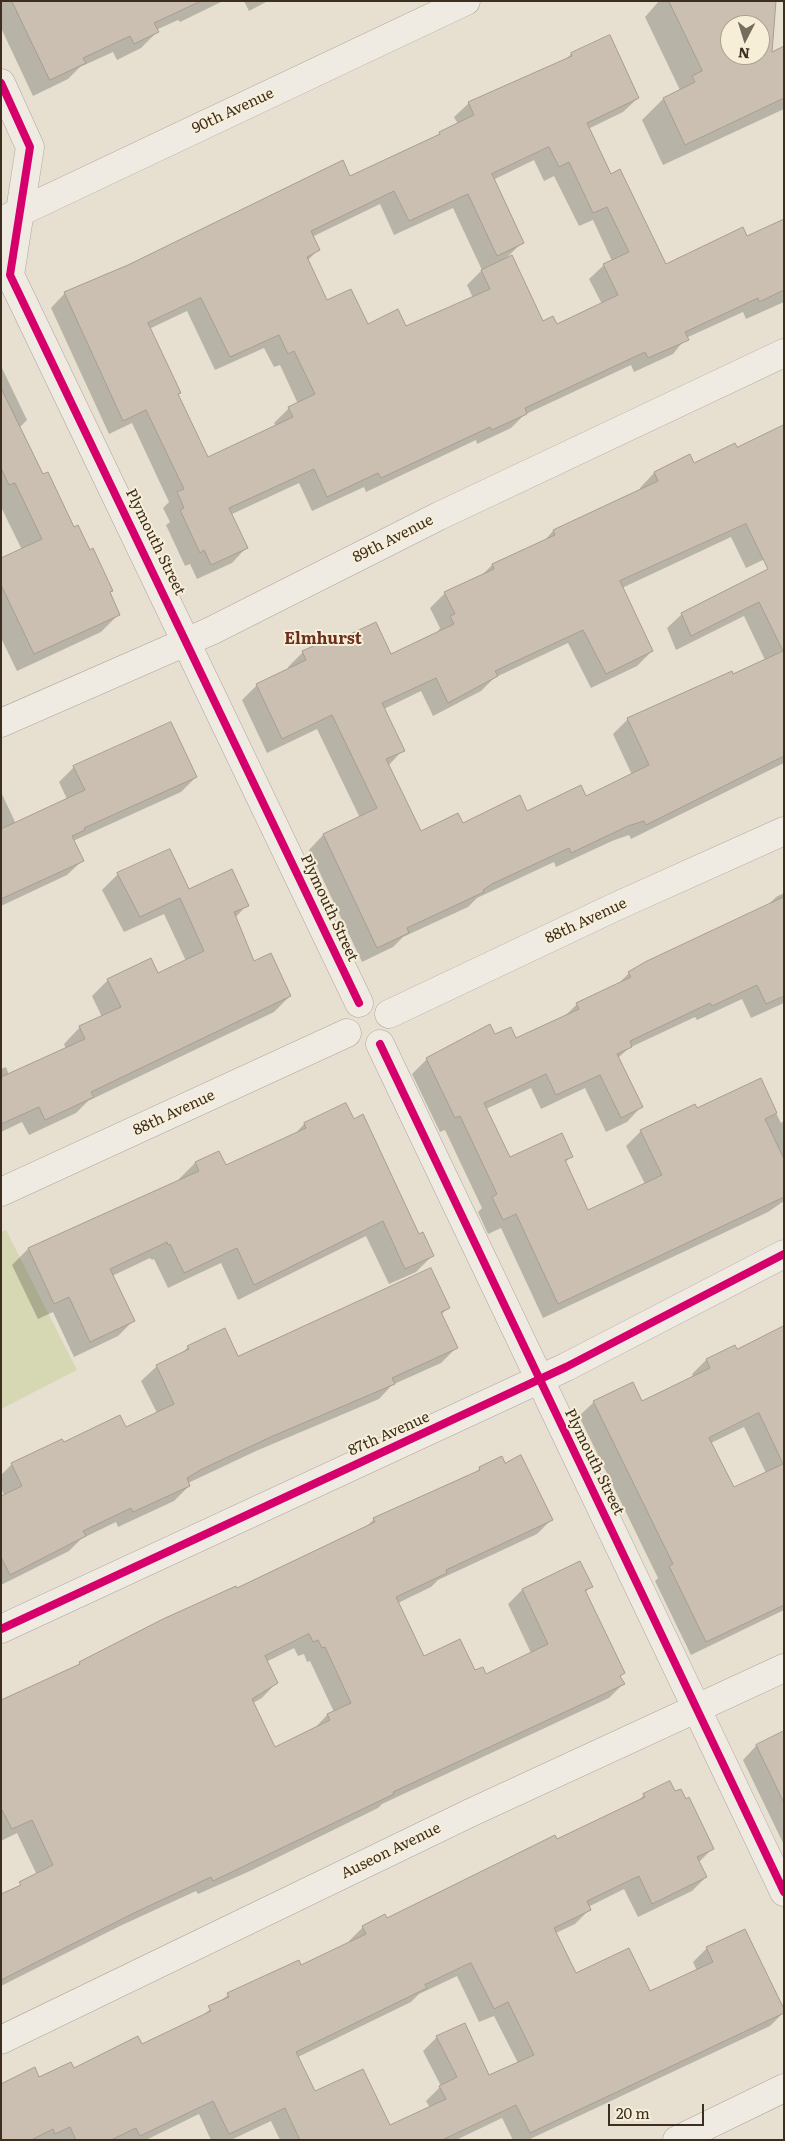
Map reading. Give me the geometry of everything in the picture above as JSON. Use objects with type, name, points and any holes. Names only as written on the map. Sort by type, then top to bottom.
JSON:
[{"type":"street","name":"90th Avenue","points":[[11,217],[466,1]]},
{"type":"street","name":"Plymouth Street","points":[[1,83],[30,146],[11,217],[10,274],[359,1003]]},
{"type":"street","name":"89th Avenue","points":[[1,723],[187,642],[438,517],[784,353]]},
{"type":"street","name":"88th Avenue","points":[[389,1014],[617,906],[784,831]]},
{"type":"street","points":[[377,1002],[389,1014],[390,1031],[380,1044],[361,1046],[347,1033],[345,1025],[347,1016],[352,1008],[359,1003],[377,1002]]},
{"type":"street","name":"88th Avenue","points":[[1,1192],[347,1033]]},
{"type":"street","name":"Plymouth Street","points":[[380,1044],[538,1380],[784,1892]]},
{"type":"street","name":"87th Avenue","points":[[1,1629],[538,1380],[611,1345],[784,1254]]},
{"type":"street","name":"Auseon Avenue","points":[[1,2040],[470,1813],[784,1668]]},
{"type":"street","points":[[676,2140],[784,2088]]},
{"type":"green space","points":[[6,1230],[77,1370],[1,1409],[1,1232]]},
{"type":"building","points":[[12,1],[201,1],[154,23],[159,32],[134,44],[130,36],[83,58],[86,63],[50,80]]},
{"type":"building","points":[[669,1],[776,1],[772,52],[784,46],[784,98],[685,145],[663,98],[695,82],[692,76],[702,71]]},
{"type":"building","points":[[610,35],[639,98],[587,123],[611,174],[620,169],[666,264],[743,227],[747,236],[784,219],[784,290],[759,302],[758,298],[685,332],[689,340],[648,358],[645,352],[525,408],[527,414],[492,430],[490,427],[381,478],[378,473],[327,497],[314,469],[229,508],[248,548],[211,565],[204,550],[200,553],[180,510],[184,508],[177,492],[184,489],[146,410],[123,421],[64,292],[128,265],[343,160],[350,176],[440,134],[439,132],[474,115],[468,102],[572,56],[571,53]],"holes":[[[549,147],[559,167],[569,162],[593,213],[607,207],[629,252],[603,264],[618,295],[557,324],[553,316],[543,321],[512,255],[481,270],[490,289],[406,326],[398,309],[368,324],[351,289],[327,300],[307,257],[320,250],[311,231],[394,191],[409,221],[468,194],[497,256],[524,243],[492,174]],[[201,298],[230,357],[279,335],[288,354],[294,351],[315,394],[288,407],[293,417],[208,457],[178,394],[181,393],[148,323]]]},
{"type":"building","points":[[1,388],[43,474],[48,472],[74,527],[78,525],[90,550],[93,548],[113,591],[110,592],[120,615],[34,654],[1,585],[1,558],[42,539],[15,483],[9,485],[1,468]]},
{"type":"building","points":[[784,425],[784,756],[646,825],[644,821],[628,826],[571,853],[569,848],[492,884],[483,890],[484,892],[407,928],[409,933],[377,948],[323,834],[377,808],[332,715],[282,739],[256,684],[306,660],[302,651],[327,640],[329,644],[376,622],[391,654],[454,624],[450,616],[455,614],[444,592],[494,569],[492,564],[555,535],[553,530],[658,481],[654,472],[690,454],[694,463],[735,443],[737,447]],"holes":[[[746,524],[768,569],[681,613],[691,636],[759,602],[783,651],[733,674],[732,671],[627,718],[649,765],[586,796],[581,785],[527,811],[520,795],[463,823],[458,813],[421,831],[386,759],[405,751],[382,703],[436,678],[448,703],[498,676],[495,671],[583,630],[606,674],[653,651],[620,581]]]},
{"type":"building","points":[[171,722],[197,777],[84,828],[85,830],[72,836],[84,861],[1,899],[1,829],[85,790],[73,766]]},
{"type":"building","points":[[170,849],[189,889],[232,869],[249,906],[234,912],[254,961],[271,953],[291,996],[91,1092],[94,1097],[45,1120],[39,1107],[1,1124],[1,1077],[85,1039],[79,1026],[121,1007],[107,979],[151,958],[158,973],[204,951],[180,898],[140,917],[117,873]]},
{"type":"building","points":[[784,897],[784,996],[766,1004],[757,985],[712,1006],[710,1003],[630,1041],[632,1047],[617,1054],[643,1107],[621,1118],[600,1075],[556,1095],[546,1074],[484,1103],[510,1157],[562,1133],[573,1157],[565,1160],[588,1210],[662,1175],[640,1130],[695,1104],[697,1108],[761,1078],[777,1113],[765,1119],[784,1159],[784,1197],[558,1304],[516,1214],[503,1220],[492,1197],[497,1194],[460,1116],[455,1118],[426,1058],[490,1024],[495,1034],[511,1027],[516,1038],[579,1009],[576,1003],[631,977],[628,972],[645,962]]},
{"type":"building","points":[[346,1103],[354,1119],[363,1114],[419,1234],[423,1232],[434,1256],[405,1269],[383,1221],[254,1285],[237,1248],[184,1273],[170,1244],[168,1245],[167,1242],[110,1269],[135,1321],[90,1342],[69,1297],[54,1304],[28,1248],[199,1171],[195,1162],[219,1151],[226,1165],[306,1128],[304,1123]]},
{"type":"building","points":[[431,1268],[450,1308],[441,1312],[458,1348],[392,1378],[395,1384],[273,1436],[202,1469],[187,1478],[190,1486],[133,1512],[131,1508],[83,1531],[86,1536],[10,1575],[1,1557],[1,1496],[22,1486],[11,1463],[62,1439],[64,1442],[120,1415],[126,1427],[174,1404],[156,1365],[189,1349],[187,1346],[225,1328],[238,1356]]},
{"type":"building","points":[[784,1326],[784,1605],[706,1642],[669,1566],[673,1564],[593,1401],[633,1382],[642,1401],[710,1368],[706,1359],[735,1345],[737,1349]],"holes":[[[759,1413],[783,1464],[734,1487],[709,1438]]]},
{"type":"building","points":[[521,1455],[553,1520],[446,1570],[447,1573],[396,1597],[424,1656],[460,1639],[475,1670],[483,1667],[486,1674],[548,1644],[522,1589],[580,1561],[593,1587],[585,1590],[625,1673],[620,1676],[625,1684],[393,1792],[394,1794],[213,1881],[211,1877],[136,1912],[1,1980],[1,1894],[21,1885],[19,1882],[53,1865],[32,1820],[12,1829],[1,1808],[1,1700],[80,1664],[79,1662],[163,1619],[236,1586],[237,1588],[375,1522],[373,1518],[480,1470],[479,1467],[502,1456],[505,1463]],"holes":[[[309,1634],[313,1642],[318,1640],[322,1648],[325,1647],[351,1703],[327,1714],[330,1720],[275,1747],[252,1699],[278,1683],[265,1656]]]},
{"type":"building","points":[[784,1731],[784,1803],[756,1745]]},
{"type":"building","points":[[670,1781],[675,1791],[681,1789],[686,1799],[689,1797],[714,1849],[697,1857],[707,1877],[652,1904],[639,1876],[587,1901],[591,1910],[554,1928],[576,1973],[629,1948],[650,1991],[713,1962],[706,1947],[745,1929],[784,2009],[784,2013],[530,2133],[516,2105],[442,2140],[300,2140],[285,2108],[229,2134],[213,2101],[140,2136],[136,2128],[111,2140],[76,2140],[70,2127],[55,2134],[53,2129],[31,2140],[1,2140],[1,2084],[35,2067],[39,2077],[71,2062],[74,2068],[138,2036],[142,2044],[211,2011],[208,2006],[229,1997],[227,1993],[299,1960],[301,1965],[366,1934],[362,1926],[385,1914],[387,1918],[555,1835],[557,1839],[645,1797],[643,1794]],"holes":[[[471,1963],[494,2009],[508,2002],[534,2055],[489,2075],[465,2023],[436,2036],[457,2077],[439,2086],[446,2099],[390,2125],[363,2069],[315,2091],[296,2052],[427,1988],[425,1985]]]},
{"type":"cycle path","points":[[1,83],[30,147],[10,275],[359,1003]]},
{"type":"cycle path","points":[[380,1044],[784,1892]]},
{"type":"cycle path","points":[[1,1629],[566,1367],[784,1254]]},
{"type":"district","name":"Elmhurst","points":[[323,639]]}]
